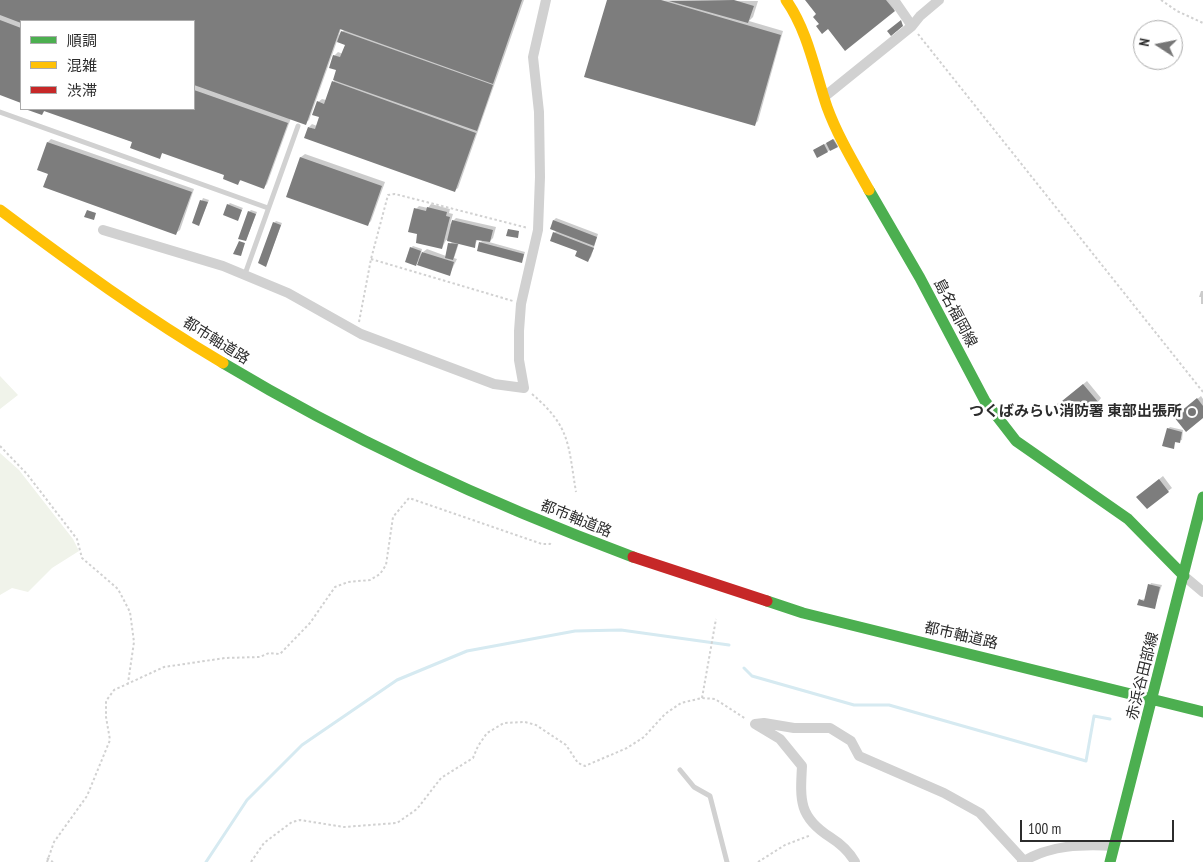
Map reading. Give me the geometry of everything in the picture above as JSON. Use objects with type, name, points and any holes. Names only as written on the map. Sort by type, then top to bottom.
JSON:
[{"type":"main road","name":"島名福岡線","points":[[786,0],[797,15],[824,97],[845,148],[920,278],[985,401],[1016,440],[1128,519],[1184,576]]},
{"type":"main road","name":"都市軸道路","points":[[0,210],[70,262],[173,332],[268,390],[456,486],[553,528],[653,565],[803,613],[1203,712]]},
{"type":"main road","name":"赤浜谷田部線","points":[[1110,862],[1203,497]]},
{"type":"street","points":[[103,230],[245,274],[288,293],[357,332],[494,384],[524,388],[519,360],[521,304],[538,230],[540,135],[533,58],[546,0]]},
{"type":"street","points":[[894,0],[912,26]]},
{"type":"street","points":[[824,97],[912,26],[920,16],[939,0]]},
{"type":"street","points":[[1184,576],[1203,592]]},
{"type":"street","points":[[755,724],[764,723],[794,728],[830,728],[851,741],[859,756],[944,793],[980,813],[1023,861],[1055,848],[1090,844],[1114,846]]},
{"type":"street","points":[[755,724],[786,745],[802,766],[800,792],[802,807],[809,819],[821,831],[842,844],[854,862]]},
{"type":"lane","points":[[0,112],[268,208]]},
{"type":"lane","points":[[245,274],[298,126]]},
{"type":"lane","points":[[680,770],[694,787],[710,796],[727,862]]},
{"type":"path","points":[[1161,0],[1177,12],[1203,23]]},
{"type":"path","points":[[912,26],[1203,392]]},
{"type":"path","points":[[357,332],[371,258],[388,194],[395,194],[538,230]]},
{"type":"path","points":[[371,258],[521,304]]},
{"type":"path","points":[[524,388],[556,417],[566,433],[576,492]]},
{"type":"path","points":[[0,446],[27,474],[78,540],[82,558],[118,589],[130,612],[134,642],[128,683]]},
{"type":"path","points":[[47,862],[54,842],[87,796],[110,740],[106,717],[106,702],[114,690],[164,666],[226,658],[260,658],[269,652],[280,654],[310,623],[336,587],[348,582],[370,580],[380,574],[386,565],[393,517],[409,498],[542,544],[550,544],[554,538]]},
{"type":"path","points":[[702,698],[716,619]]},
{"type":"path","points":[[251,862],[264,843],[292,822],[300,820],[344,827],[397,823],[416,809],[442,778],[474,758],[478,746],[487,733],[504,723],[525,722],[536,725],[566,745],[578,763],[585,766],[628,748],[644,737],[665,714],[680,703],[702,698],[715,698],[755,724]]},
{"type":"path","points":[[758,862],[785,845],[821,831]]},
{"type":"path","points":[[47,858],[53,862]]},
{"type":"shaded area","points":[[0,376],[18,395],[0,409]]},
{"type":"shaded area","points":[[0,453],[19,470],[73,539],[79,551],[52,568],[28,592],[12,588],[0,595]]},
{"type":"building","points":[[0,0],[522,0],[493,84],[340,29],[306,125],[195,85],[195,20],[20,20],[20,23],[0,15]]},
{"type":"building","points":[[607,0],[661,0],[781,35],[755,126],[584,77]]},
{"type":"building","points":[[734,0],[754,6],[748,23],[669,1]]},
{"type":"building","points":[[805,0],[886,0],[895,11],[845,51],[828,29],[822,34],[816,26],[819,24],[813,17],[816,14]]},
{"type":"building","points":[[0,20],[20,28],[20,103],[0,95]]},
{"type":"building","points":[[901,20],[903,26],[891,36],[887,31]]},
{"type":"building","points":[[341,31],[493,85],[477,131],[333,80],[336,70],[329,68],[333,55],[340,57],[345,45],[337,42]]},
{"type":"building","points":[[332,81],[476,133],[455,192],[304,138],[308,127],[315,129],[319,117],[312,115],[317,101],[324,104]]},
{"type":"building","points":[[195,90],[288,123],[264,189],[240,180],[238,185],[223,179],[224,175],[162,153],[160,159],[130,148],[132,142],[44,111],[42,115],[28,110],[195,110]]},
{"type":"building","points":[[833,139],[838,147],[830,151],[826,143]]},
{"type":"building","points":[[47,142],[192,192],[176,235],[43,187],[48,174],[37,170]]},
{"type":"building","points":[[824,144],[828,152],[817,158],[813,150]]},
{"type":"building","points":[[300,157],[382,186],[368,226],[286,197]]},
{"type":"building","points":[[200,200],[208,202],[199,226],[192,223]]},
{"type":"building","points":[[227,204],[242,210],[238,221],[223,215]]},
{"type":"building","points":[[427,207],[447,212],[446,216],[450,217],[442,249],[416,243],[417,234],[408,232],[414,208],[426,211]]},
{"type":"building","points":[[87,210],[96,213],[94,220],[84,217]]},
{"type":"building","points":[[248,211],[256,214],[246,241],[238,239]]},
{"type":"building","points":[[452,220],[493,230],[490,242],[476,240],[475,248],[447,241]]},
{"type":"building","points":[[553,220],[597,237],[594,246],[550,229]]},
{"type":"building","points":[[273,222],[281,225],[266,267],[258,263]]},
{"type":"building","points":[[508,229],[519,231],[518,238],[506,236]]},
{"type":"building","points":[[553,232],[594,248],[588,262],[575,256],[577,251],[550,241]]},
{"type":"building","points":[[239,241],[245,243],[241,256],[233,254]]},
{"type":"building","points":[[479,242],[524,254],[522,263],[477,251]]},
{"type":"building","points":[[448,243],[458,244],[453,260],[445,258]]},
{"type":"building","points":[[410,247],[421,251],[416,266],[405,262]]},
{"type":"building","points":[[422,252],[454,262],[450,276],[417,265]]},
{"type":"building","points":[[1083,384],[1099,403],[1089,410],[1085,405],[1080,409],[1075,404],[1068,409],[1062,401]]},
{"type":"building","name":"つくばみらい消防署 東部出張所","points":[[1197,398],[1203,406],[1203,418],[1186,432],[1174,417]]},
{"type":"building","points":[[1060,402],[1064,408],[1057,414],[1052,408]]},
{"type":"building","points":[[1167,428],[1182,432],[1180,443],[1175,442],[1174,449],[1162,446]]},
{"type":"building","points":[[1159,479],[1169,492],[1147,509],[1136,497]]},
{"type":"building","points":[[1148,584],[1160,587],[1155,609],[1137,605],[1139,599],[1144,601]]},
{"type":"waterway","points":[[206,862],[247,800],[302,745],[397,680],[467,651],[575,631],[621,630],[729,645]]},
{"type":"waterway","points":[[744,668],[752,676],[854,705],[889,705],[1086,761],[1094,716],[1110,719]]},
{"type":"traffic: fast","points":[[869,190],[920,278],[985,401],[1016,441],[1128,519],[1184,576]]},
{"type":"traffic: fast","points":[[223,363],[272,392],[372,445],[475,493],[633,557]]},
{"type":"traffic: fast","points":[[1110,862],[1203,497]]},
{"type":"traffic: fast","points":[[767,601],[803,613],[1203,712]]},
{"type":"traffic: slow","points":[[786,0],[794,12],[805,38],[831,118],[846,150],[869,190]]},
{"type":"traffic: slow","points":[[0,210],[109,289],[223,363]]},
{"type":"traffic: jam","points":[[633,557],[767,601]]},
{"type":"place","name":"つくばみらい消防署 東部出張所","points":[[1192,412]]}]
